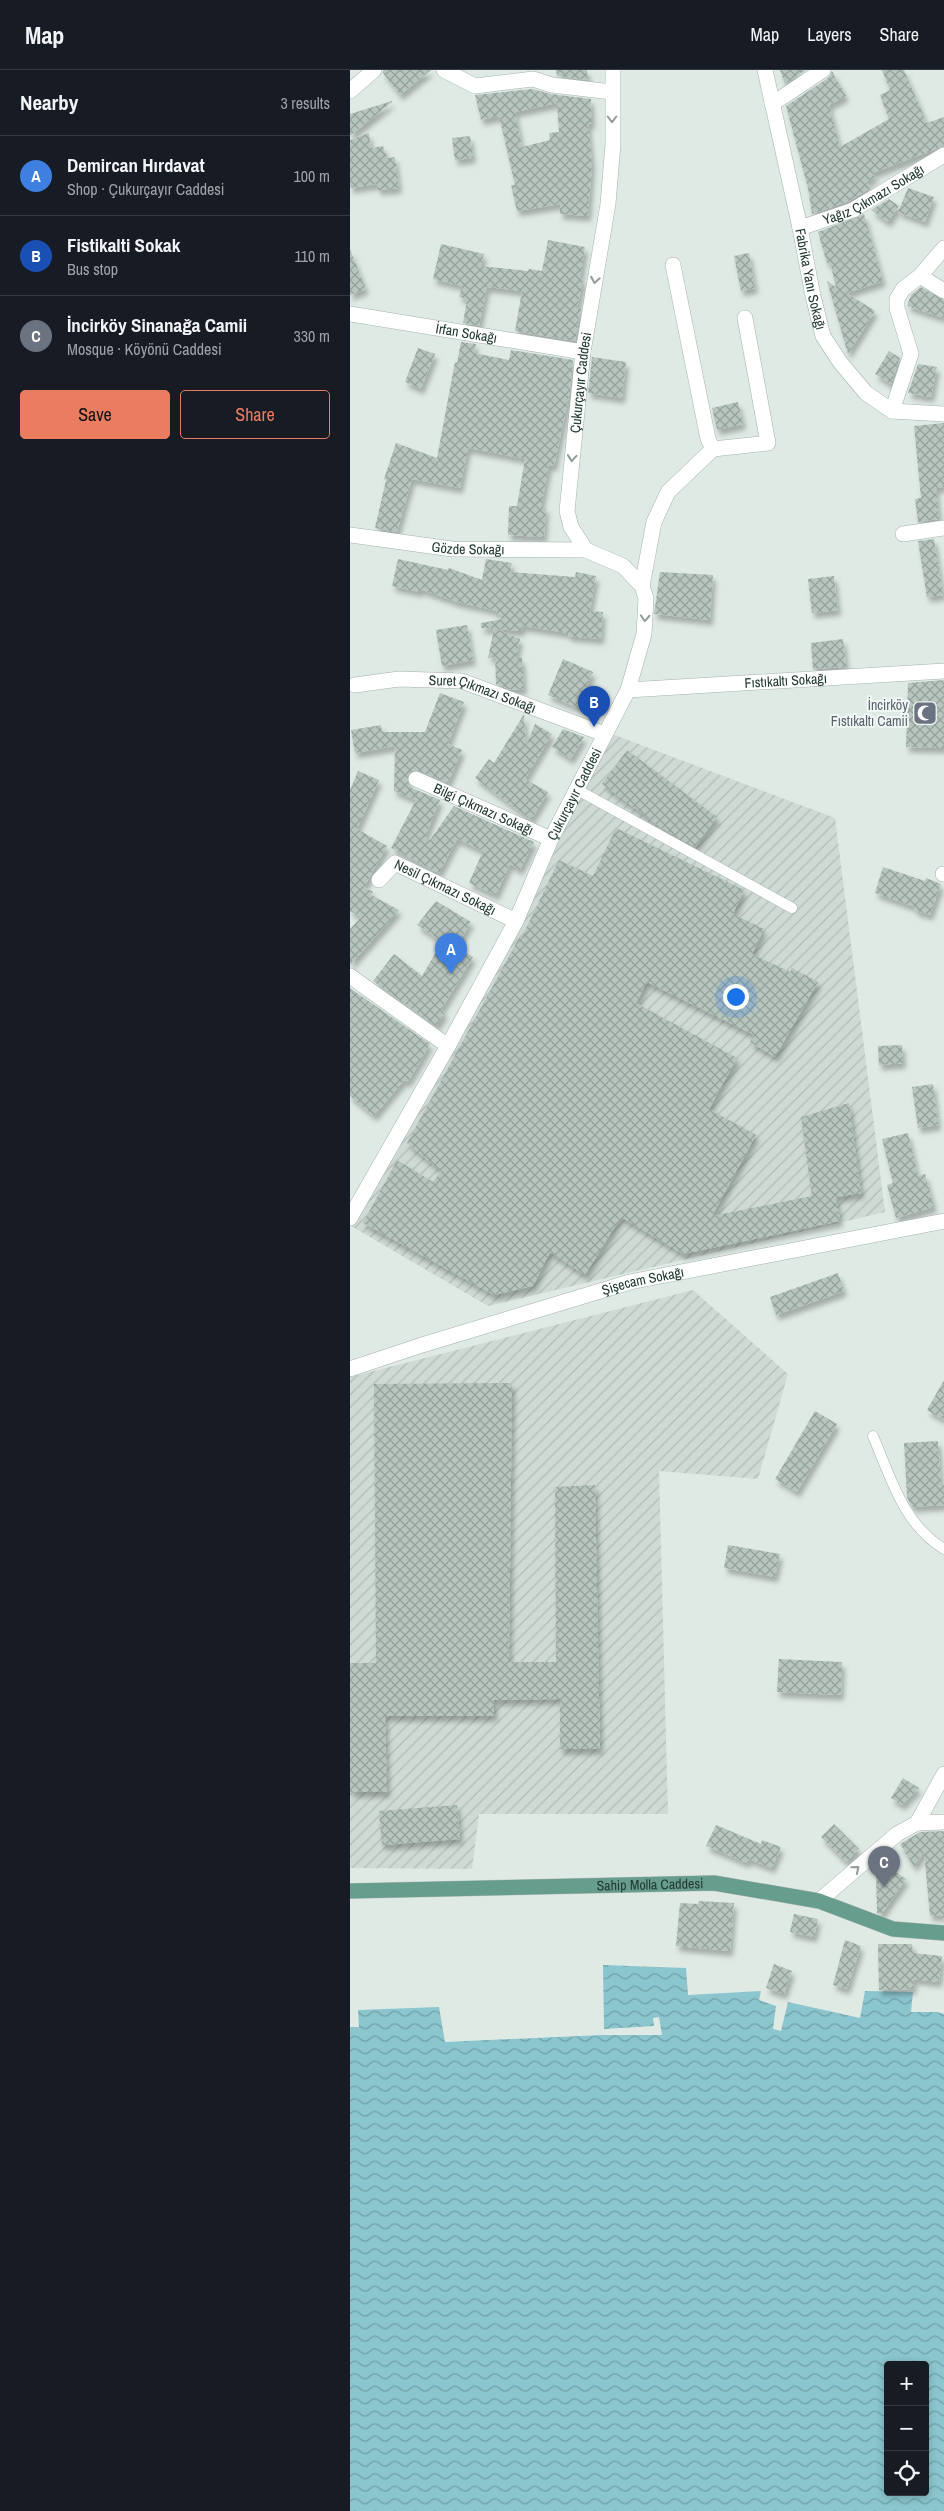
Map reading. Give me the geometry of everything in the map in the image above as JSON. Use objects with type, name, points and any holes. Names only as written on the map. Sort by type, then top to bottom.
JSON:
[{"type":"main road","name":"Sahip Molla Caddesi","points":[[350,1891],[714,1883],[819,1901],[892,1929],[944,1933]]},
{"type":"street","points":[[350,91],[374,70]]},
{"type":"street","points":[[444,70],[475,86],[533,78],[552,85],[612,92]]},
{"type":"street","name":"Çukurçayır Caddesi","points":[[586,550],[571,527],[568,511],[583,352],[608,204],[612,144],[613,70]]},
{"type":"street","name":"Fabrika Yanı Sokağı","points":[[765,70],[823,336],[840,362],[866,394],[892,410],[944,414]]},
{"type":"street","points":[[772,104],[823,70]]},
{"type":"street","name":"Yağız Çıkmazı Sokağı","points":[[800,228],[853,210],[944,155]]},
{"type":"street","points":[[892,410],[911,354],[897,308],[897,299],[903,289],[920,276],[944,248]]},
{"type":"street","points":[[673,264],[708,438],[713,449],[768,443],[745,318]]},
{"type":"street","points":[[920,276],[944,290]]},
{"type":"street","name":"İrfan Sokağı","points":[[350,314],[583,352]]},
{"type":"street","name":"Çukurçayır Caddesi","points":[[352,1210],[448,1046],[516,921],[551,839],[628,690],[644,634],[646,598],[642,586],[654,522],[668,492],[713,449]]},
{"type":"street","points":[[903,534],[944,528]]},
{"type":"street","name":"Gözde Sokağı","points":[[350,535],[452,549],[586,550]]},
{"type":"street","points":[[586,550],[623,566],[642,586]]},
{"type":"street","name":"Fıstıkaltı Sokağı","points":[[628,690],[944,671]]},
{"type":"street","name":"Suret Çıkmazı Sokağı","points":[[355,685],[398,680],[462,681],[604,734]]},
{"type":"street","name":"Bilgi Çıkmazı Sokağı","points":[[416,779],[551,839]]},
{"type":"street","name":"Nesil Çıkmazı Sokağı","points":[[379,880],[395,863],[516,921]]},
{"type":"street","points":[[350,976],[448,1046]]},
{"type":"street","name":"Şişecam Sokağı","points":[[350,1369],[422,1345],[630,1282],[944,1221]]},
{"type":"street","points":[[917,1823],[944,1774]]},
{"type":"street","points":[[819,1901],[897,1834],[917,1823],[944,1822]]},
{"type":"lane","points":[[576,789],[792,908]]},
{"type":"lane","points":[[873,1436],[906,1514],[930,1540],[944,1549]]},
{"type":"shaded area","points":[[612,734],[835,818],[885,1212],[488,1306],[351,1226]]},
{"type":"shaded area","points":[[693,1290],[788,1374],[758,1479],[659,1471],[668,1814],[479,1814],[472,1869],[350,1868],[350,1377]]},
{"type":"water","points":[[603,1965],[686,1968],[688,1995],[761,1991],[759,2000],[776,2006],[773,2029],[781,2031],[788,2002],[860,2018],[865,1991],[913,1992],[911,2012],[937,2012],[944,2014],[944,2511],[350,2511],[350,2027],[359,2027],[358,2010],[439,2007],[445,2042],[603,2035],[662,2035],[659,2017],[653,2018],[654,2026],[604,2029]]},
{"type":"building","points":[[383,70],[431,70],[400,95],[383,73]]},
{"type":"building","points":[[556,70],[587,70],[588,80],[557,76]]},
{"type":"building","points":[[780,70],[806,70],[785,84]]},
{"type":"building","points":[[882,70],[904,70],[927,123],[944,117],[944,146],[870,174],[877,177],[865,182],[872,187],[849,201],[812,214],[808,188],[786,106],[828,78],[832,71],[846,96],[829,105],[840,147],[889,119],[880,95],[890,90]]},
{"type":"building","points":[[532,89],[551,94],[591,99],[592,124],[588,124],[592,164],[588,216],[560,214],[560,204],[517,211],[511,185],[515,185],[499,116],[481,120],[475,95]],"holes":[[[557,103],[559,132],[549,133],[550,140],[522,147],[515,112]]]},
{"type":"building","points":[[392,102],[350,136],[350,114]]},
{"type":"building","points":[[369,133],[371,148],[383,146],[387,158],[395,157],[399,188],[378,190],[377,184],[350,188],[350,140]]},
{"type":"building","points":[[470,136],[473,158],[455,160],[452,138]]},
{"type":"building","points":[[908,188],[934,197],[925,222],[898,212]]},
{"type":"building","points":[[889,199],[899,206],[888,222],[871,210]]},
{"type":"building","points":[[864,214],[883,281],[847,293],[875,311],[848,354],[827,281],[836,287],[830,262],[827,263],[818,232]]},
{"type":"building","points":[[548,240],[585,247],[580,279],[583,280],[577,309],[581,309],[575,341],[515,331],[522,291],[487,287],[479,326],[463,323],[467,299],[459,297],[462,286],[433,279],[441,244],[484,254],[481,266],[542,271]]},
{"type":"building","points":[[350,249],[366,289],[350,295]]},
{"type":"building","points":[[749,253],[755,288],[741,291],[734,256]]},
{"type":"building","points":[[921,287],[944,300],[944,318],[907,306],[911,295]]},
{"type":"building","points":[[461,342],[476,344],[474,353],[509,360],[511,350],[573,360],[570,391],[554,466],[549,465],[541,507],[546,508],[544,537],[508,535],[509,506],[517,506],[525,459],[468,448],[460,488],[412,479],[397,532],[375,528],[386,480],[384,479],[396,443],[437,458],[455,362],[457,363]]},
{"type":"building","points":[[418,348],[435,354],[421,389],[405,382]]},
{"type":"building","points":[[889,351],[900,358],[891,384],[875,374]]},
{"type":"building","points":[[592,357],[626,362],[622,398],[588,393]]},
{"type":"building","points":[[918,364],[937,367],[931,397],[908,393]]},
{"type":"building","points":[[738,402],[743,424],[717,430],[712,408]]},
{"type":"building","points":[[944,423],[944,487],[936,488],[939,519],[918,522],[915,499],[921,498],[914,426]]},
{"type":"building","points":[[934,539],[943,595],[927,597],[918,541]]},
{"type":"building","points":[[398,559],[448,570],[449,568],[482,580],[486,559],[512,563],[510,572],[575,577],[576,572],[596,576],[590,611],[603,612],[601,639],[568,636],[568,633],[523,626],[521,631],[497,629],[520,639],[516,658],[522,658],[524,689],[512,690],[496,684],[495,657],[488,658],[494,629],[481,628],[481,623],[503,619],[496,616],[497,611],[457,602],[420,589],[420,592],[392,586]]},
{"type":"building","points":[[660,572],[713,575],[710,620],[654,614]]},
{"type":"building","points":[[834,576],[838,610],[812,613],[808,579]]},
{"type":"building","points":[[467,625],[473,660],[442,666],[436,630]]},
{"type":"building","points":[[843,639],[846,667],[813,669],[811,643]]},
{"type":"building","points":[[563,659],[593,672],[578,708],[548,695]]},
{"type":"building","name":"İncirköy Fıstıkaltı Camii","points":[[944,680],[944,748],[906,747],[908,683]]},
{"type":"building","points":[[440,693],[464,702],[448,744],[462,750],[448,783],[416,770],[410,772],[407,780],[412,788],[440,800],[425,837],[430,840],[454,806],[534,842],[520,870],[510,864],[496,895],[469,883],[483,851],[457,839],[439,873],[391,848],[416,800],[394,791],[395,746],[355,753],[351,730],[381,725],[382,732],[425,732]]},
{"type":"building","points":[[524,714],[526,745],[535,724],[552,734],[525,779],[548,792],[531,820],[475,778],[489,759],[494,763]]},
{"type":"building","points":[[563,729],[584,737],[571,759],[552,747]]},
{"type":"building","points":[[627,750],[717,817],[695,847],[663,829],[602,784]]},
{"type":"building","points":[[358,771],[379,780],[357,829],[387,846],[364,887],[373,892],[371,895],[399,910],[350,965],[350,929],[361,917],[350,911],[350,790]]},
{"type":"building","points":[[616,828],[744,890],[733,914],[764,929],[752,954],[790,972],[792,968],[818,982],[775,1057],[750,1042],[754,1035],[647,982],[636,1003],[737,1058],[709,1109],[756,1135],[712,1216],[812,1196],[801,1117],[849,1103],[861,1193],[836,1197],[840,1221],[683,1254],[621,1217],[585,1275],[550,1252],[533,1286],[494,1295],[363,1223],[397,1160],[433,1182],[441,1171],[407,1143],[519,938],[521,939],[559,860],[593,876]]},
{"type":"building","points":[[883,867],[925,881],[926,878],[941,884],[930,915],[914,910],[915,907],[875,893]]},
{"type":"building","points":[[436,901],[471,922],[456,947],[473,957],[441,1010],[445,1013],[436,1026],[373,981],[394,954],[422,976],[442,942],[417,925]]},
{"type":"building","points":[[350,988],[430,1044],[408,1082],[404,1080],[374,1116],[350,1096]]},
{"type":"building","points":[[902,1045],[903,1063],[879,1065],[878,1046]]},
{"type":"building","points":[[933,1084],[938,1125],[918,1128],[912,1087]]},
{"type":"building","points":[[908,1133],[918,1176],[925,1174],[934,1207],[896,1218],[887,1185],[893,1183],[882,1139]]},
{"type":"building","points":[[838,1273],[844,1291],[776,1315],[770,1297]]},
{"type":"building","points":[[944,1380],[944,1420],[927,1410]]},
{"type":"building","points":[[512,1383],[509,1662],[556,1662],[555,1487],[595,1485],[600,1749],[560,1749],[560,1699],[494,1700],[494,1716],[385,1716],[387,1792],[350,1792],[350,1663],[376,1663],[374,1384]]},
{"type":"building","points":[[815,1411],[837,1424],[797,1492],[775,1479]]},
{"type":"building","points":[[938,1441],[941,1485],[944,1485],[944,1505],[912,1507],[907,1497],[904,1443]]},
{"type":"building","points":[[728,1545],[780,1554],[775,1577],[724,1568]]},
{"type":"building","points":[[779,1659],[842,1662],[841,1695],[777,1692]]},
{"type":"building","points":[[903,1778],[919,1788],[902,1805],[891,1798]]},
{"type":"building","points":[[457,1805],[460,1839],[382,1845],[379,1811]]},
{"type":"building","points":[[834,1824],[859,1849],[846,1862],[821,1837]]},
{"type":"building","points":[[716,1825],[761,1844],[762,1840],[781,1847],[772,1868],[749,1859],[747,1863],[706,1846]]},
{"type":"building","points":[[944,1831],[944,1920],[941,1915],[930,1916],[924,1852],[914,1867],[900,1844],[920,1832]]},
{"type":"building","points":[[884,1864],[906,1879],[881,1915],[877,1913],[876,1875]]},
{"type":"building","points":[[699,1901],[734,1903],[730,1951],[676,1946],[680,1903],[698,1904]]},
{"type":"building","points":[[794,1914],[818,1919],[814,1937],[790,1932]]},
{"type":"building","points":[[845,1940],[861,1946],[847,1989],[833,1985]]},
{"type":"building","points":[[878,1944],[912,1944],[913,1953],[942,1956],[939,1982],[913,1979],[914,1989],[879,1990]]},
{"type":"building","points":[[774,1964],[792,1971],[784,1994],[766,1988]]},
{"type":"place","name":"İncirköy Fıstıkaltı Camii","points":[[925,713]]},
{"type":"place","name":"Fistikalti Sokak","points":[[594,727]]},
{"type":"place","name":"Demircan Hırdavat","points":[[451,974]]},
{"type":"place","name":"İncirköy Sinanağa Camii","points":[[884,1887]]}]
